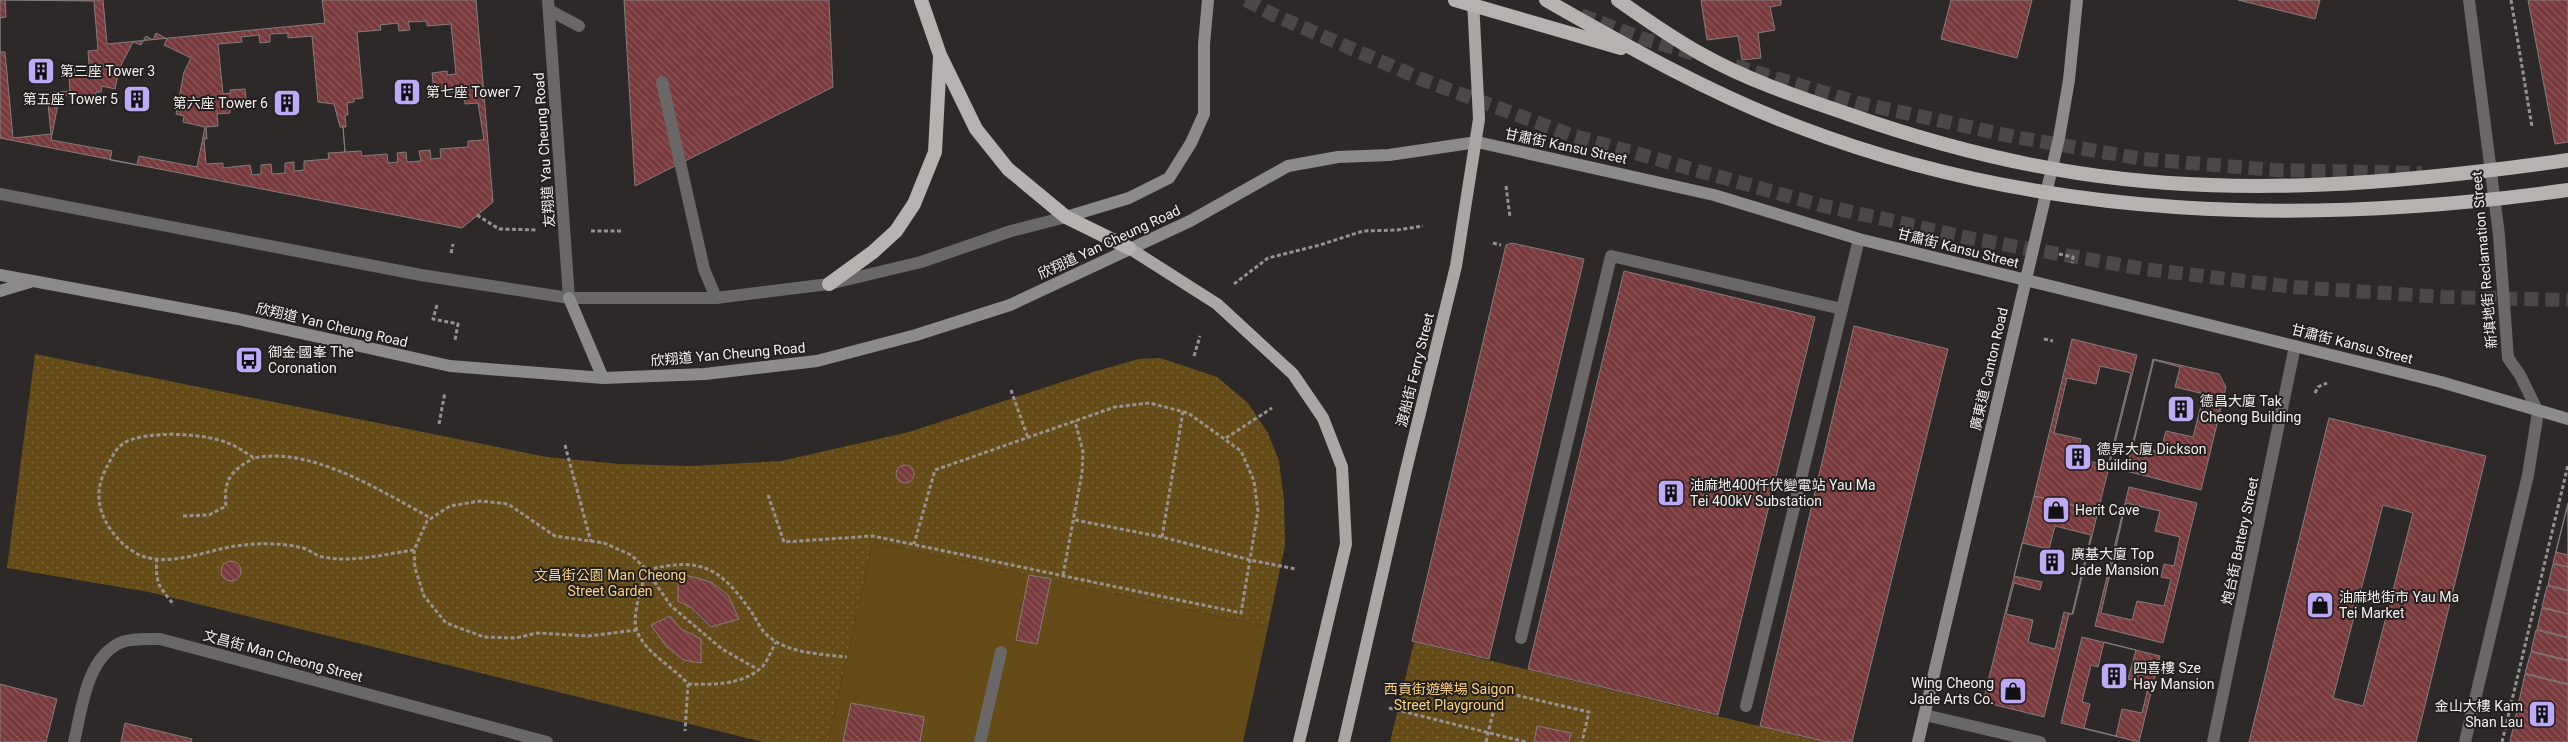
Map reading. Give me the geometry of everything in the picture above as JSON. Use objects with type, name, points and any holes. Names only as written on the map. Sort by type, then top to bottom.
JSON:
[{"type":"highway","points":[[921,0],[940,54],[976,129],[1008,169],[1066,217],[1129,248]]},
{"type":"highway","points":[[1455,0],[1646,55]]},
{"type":"highway","points":[[1546,0],[1646,55],[1738,102],[1800,128],[1895,158],[1984,181],[2075,198],[2234,212],[2316,212],[2457,203],[2568,190]]},
{"type":"highway","points":[[1618,0],[1659,29],[1702,55],[1748,77],[1798,97],[1901,132],[1999,157],[2079,173],[2154,181],[2314,186],[2454,176],[2568,160]]},
{"type":"highway","points":[[829,284],[873,252],[896,231],[914,204],[935,152],[940,54]]},
{"type":"main road","points":[[1066,217],[1129,198],[1169,178],[1191,143],[1204,114],[1204,44],[1208,0]]},
{"type":"main road","name":"渡船街 Ferry Street","points":[[1344,742],[1406,470],[1456,266],[1477,142],[1479,119],[1473,0]]},
{"type":"main road","name":"廣東道 Canton Road","points":[[1918,742],[2024,280],[2059,138],[2077,0]]},
{"type":"main road","name":"甘肅街 Kansu Street","points":[[1338,157],[1389,155],[1477,142],[1714,195],[1859,239],[2442,382],[2538,412],[2568,419]]},
{"type":"main road","name":"欣翔道 Yan Cheung Road","points":[[0,275],[238,319],[450,366],[603,378],[705,374],[817,361],[979,316],[1010,305],[1190,221],[1288,166],[1338,157]]},
{"type":"main road","points":[[1129,248],[1217,304],[1293,374],[1323,418],[1342,467],[1346,544],[1299,742]]},
{"type":"main road","points":[[0,291],[30,282]]},
{"type":"main road","points":[[569,298],[603,378]]},
{"type":"street","name":"新填地街 Reclamation Street","points":[[2470,0],[2499,235],[2508,358],[2520,375],[2538,412]]},
{"type":"street","points":[[549,5],[579,26]]},
{"type":"street","name":"友翔道 Yau Cheung Road","points":[[549,5],[569,298]]},
{"type":"street","points":[[662,82],[704,269],[716,298]]},
{"type":"street","points":[[0,194],[444,279],[569,298],[716,298],[829,284],[921,262],[1011,231],[1066,217]]},
{"type":"street","points":[[1746,706],[1859,239]]},
{"type":"street","points":[[1521,638],[1610,256],[1842,309]]},
{"type":"street","name":"炮台街 Battery Street","points":[[2213,742],[2296,346]]},
{"type":"street","points":[[2465,742],[2528,475],[2538,412]]},
{"type":"street","name":"文昌街 Man Cheong Street","points":[[74,742],[95,666],[107,652],[123,642],[160,639],[547,742]]},
{"type":"street","points":[[980,742],[1001,652]]},
{"type":"street","points":[[1925,715],[2040,742]]},
{"type":"path","points":[[2511,0],[2532,127]]},
{"type":"path","points":[[1506,186],[1510,217]]},
{"type":"path","points":[[477,215],[499,229]]},
{"type":"path","points":[[1234,285],[1268,258],[1320,245],[1363,231],[1397,230],[1423,226]]},
{"type":"path","points":[[1493,243],[1501,245]]},
{"type":"path","points":[[439,424],[458,324],[433,318],[453,244]]},
{"type":"path","points":[[2059,254],[2073,257]]},
{"type":"path","points":[[1194,356],[1200,336]]},
{"type":"path","points":[[2044,339],[2053,340]]},
{"type":"path","points":[[1011,390],[1028,438]]},
{"type":"path","points":[[768,495],[784,542],[873,536],[1241,613],[1258,511],[1254,481],[1241,451],[1226,438],[1183,411],[1150,404],[1114,407],[935,470],[914,544]]},
{"type":"path","points":[[1226,438],[1272,408]]},
{"type":"path","points":[[1162,537],[1183,411]]},
{"type":"path","points":[[1063,575],[1075,520],[1082,473],[1082,452],[1075,421]]},
{"type":"path","points":[[254,458],[228,442],[196,436],[144,436],[123,444],[114,453],[104,473],[98,496],[101,510],[111,531],[127,546],[144,556],[158,558],[197,556],[241,546],[281,544],[305,549],[322,557],[345,559],[414,550]]},
{"type":"path","points":[[565,445],[591,542]]},
{"type":"path","points":[[183,516],[209,515],[226,506],[229,476],[238,467],[254,458],[269,455],[311,462],[347,473],[431,518]]},
{"type":"path","points":[[2502,742],[2568,465]]},
{"type":"path","points":[[637,630],[588,636],[537,633],[516,638],[484,637],[446,623],[424,596],[415,568],[414,550],[427,521],[450,506],[480,501],[508,504],[555,536],[604,543],[631,555],[647,570],[671,606],[722,649],[757,669]]},
{"type":"path","points":[[1075,520],[1162,537],[1296,570]]},
{"type":"path","points":[[158,558],[156,577],[160,589],[174,605]]},
{"type":"path","points":[[647,570],[675,563],[698,566],[722,575],[734,588],[766,635],[796,650],[847,657]]},
{"type":"path","points":[[647,570],[637,608],[637,630],[649,647],[680,674],[688,684],[685,731]]},
{"type":"path","points":[[688,684],[726,683],[747,676],[763,666],[777,642]]},
{"type":"path","points":[[1486,742],[1498,691],[1589,712],[1582,742]]},
{"type":"path","points":[[1389,708],[1526,742]]},
{"type":"green space","name":"文昌街公園 Man Cheong Street Garden","points":[[35,354],[547,457],[620,464],[691,466],[781,461],[909,432],[1093,372],[1139,359],[1160,358],[1217,377],[1248,403],[1268,433],[1279,461],[1284,501],[1285,545],[1268,627],[873,542],[828,742],[763,742],[149,592],[7,568]]},
{"type":"green space","points":[[873,542],[1268,627],[1243,742],[828,742]]},
{"type":"green space","name":"西貢街遊樂場 Saigon Street Playground","points":[[1414,642],[1824,742],[1390,742]]},
{"type":"building","points":[[0,0],[103,0],[107,44],[325,23],[322,0],[476,0],[493,202],[462,228],[0,138]]},
{"type":"building","name":"第三座 Tower 3","points":[[5,0],[94,1],[98,50],[88,51],[89,65],[74,66],[75,77],[69,77],[70,91],[47,93],[51,134],[13,138],[5,52],[0,52],[0,18],[6,17]]},
{"type":"building","points":[[624,0],[829,0],[833,87],[635,186]]},
{"type":"building","points":[[1701,0],[1781,0],[1781,5],[1770,7],[1775,30],[1758,33],[1761,58],[1742,60],[1738,36],[1707,40]]},
{"type":"building","points":[[1951,0],[2032,0],[2017,58],[1941,39]]},
{"type":"building","points":[[2238,0],[2320,0],[2315,19]]},
{"type":"building","points":[[2528,0],[2568,0],[2568,142],[2555,144]]},
{"type":"building","name":"第七座 Tower 7","points":[[427,21],[427,26],[451,24],[456,74],[447,75],[447,71],[432,73],[434,92],[464,92],[465,104],[478,103],[484,140],[468,141],[468,147],[440,149],[441,158],[431,159],[430,150],[419,151],[421,161],[407,162],[406,152],[397,153],[398,162],[388,163],[387,154],[362,156],[361,151],[345,152],[343,127],[346,127],[345,115],[348,115],[347,103],[354,102],[354,99],[363,98],[357,32],[381,30],[380,25],[398,23],[399,31],[410,30],[408,22]]},
{"type":"building","name":"第五座 Tower 5","points":[[156,33],[167,39],[164,45],[191,58],[184,72],[176,114],[184,116],[183,122],[205,127],[197,167],[139,156],[137,165],[110,160],[112,151],[51,140],[60,94],[74,97],[74,101],[94,105],[96,92],[101,92],[102,86],[115,89],[119,69],[133,42],[141,45],[146,36],[153,40]]},
{"type":"building","name":"第六座 Tower 6","points":[[288,33],[288,38],[312,36],[318,102],[334,104],[340,127],[343,127],[345,152],[328,153],[329,159],[304,161],[304,170],[294,171],[294,162],[285,163],[285,173],[272,174],[271,164],[261,165],[261,174],[252,175],[250,165],[223,168],[223,163],[206,164],[204,139],[207,139],[206,127],[218,126],[217,114],[230,113],[230,109],[247,108],[245,89],[230,90],[231,93],[223,94],[218,44],[242,42],[241,37],[259,35],[260,43],[270,42],[270,34]]},
{"type":"building","points":[[1512,243],[1584,259],[1489,659],[1412,641],[1506,245]]},
{"type":"building","name":"油麻地400仟伏變電站 Yau Ma Tei 400kV Substation","points":[[1624,271],[1815,317],[1718,715],[1528,669]]},
{"type":"building","points":[[1854,326],[1948,349],[1852,742],[1827,742],[1760,726]]},
{"type":"building","name":"德昇大廈 Dickson Building","points":[[2072,339],[2137,355],[2098,511],[2034,496]]},
{"type":"building","name":"德昌大廈 Tak Cheong Building","points":[[2153,359],[2219,374],[2226,387],[2201,490],[2126,471]]},
{"type":"building","points":[[2154,360],[2180,367],[2175,387],[2204,394],[2193,437],[2166,431],[2160,452],[2133,446]]},
{"type":"building","points":[[2100,366],[2131,373],[2108,466],[2077,458],[2081,439],[2054,433],[2067,378],[2096,384]]},
{"type":"building","name":"油麻地街市 Yau Ma Tei Market","points":[[2329,418],[2486,456],[2416,742],[2249,742]],"holes":[[[2383,505],[2413,513],[2363,706],[2333,698]]]},
{"type":"building","points":[[905,465],[911,468],[914,474],[911,480],[905,483],[899,480],[896,474],[899,468]]},
{"type":"building","points":[[2129,487],[2197,503],[2163,643],[2095,626]]},
{"type":"building","name":"廣基大廈 Top Jade Mansion","points":[[2034,496],[2098,511],[2073,614],[2069,614],[2044,717],[1983,702]]},
{"type":"building","points":[[2126,503],[2160,511],[2155,531],[2180,537],[2174,566],[2164,564],[2161,577],[2171,579],[2164,606],[2137,601],[2132,620],[2101,613]]},
{"type":"building","points":[[2568,503],[2568,567],[2553,563]]},
{"type":"building","points":[[2568,504],[2568,555],[2556,552]]},
{"type":"building","points":[[2055,526],[2091,535],[2072,614],[2064,612],[2055,649],[2028,642],[2033,620],[2006,614],[2014,583],[2040,590],[2042,582],[2014,576],[2022,543],[2049,549]]},
{"type":"building","points":[[231,561],[238,564],[241,571],[238,578],[231,581],[224,578],[221,571],[224,564]]},
{"type":"building","points":[[2553,564],[2568,567],[2568,590],[2548,585]]},
{"type":"building","points":[[678,573],[711,582],[728,595],[739,619],[711,627],[692,608],[678,601]]},
{"type":"building","points":[[1029,575],[1051,579],[1037,644],[1016,640]]},
{"type":"building","points":[[2547,586],[2568,591],[2568,614],[2542,607]]},
{"type":"building","points":[[2542,608],[2568,614],[2568,637],[2537,629]]},
{"type":"building","points":[[670,616],[681,629],[701,639],[701,663],[684,660],[666,646],[651,625]]},
{"type":"building","points":[[2536,630],[2568,638],[2568,660],[2531,651]]},
{"type":"building","name":"四喜樓 Sze Hay Mansion","points":[[2082,637],[2160,656],[2139,742],[2061,723]]},
{"type":"building","points":[[2104,642],[2136,650],[2128,679],[2149,684],[2142,713],[2122,709],[2116,736],[2084,728],[2090,704],[2082,702],[2091,665],[2098,667]]},
{"type":"building","points":[[2531,652],[2568,661],[2568,684],[2525,673]]},
{"type":"building","name":"金山大樓 Kam Shan Lau","points":[[2525,674],[2568,685],[2568,742],[2510,742]]},
{"type":"building","points":[[0,684],[57,699],[46,742],[0,742]]},
{"type":"building","points":[[851,703],[924,717],[920,742],[843,742]]},
{"type":"building","points":[[125,723],[192,739],[191,742],[121,742]]},
{"type":"building","points":[[1537,726],[1571,733],[1569,742],[1534,742]]},
{"type":"tunnel","points":[[1246,0],[1274,15],[1426,81],[1571,135],[1820,205],[1974,239],[2144,269],[2294,287],[2443,297],[2568,300]]},
{"type":"tunnel","points":[[1581,15],[1641,38],[1698,55]]},
{"type":"tunnel","points":[[1735,66],[1859,103],[2015,137],[2143,159],[2274,170],[2422,173]]},
{"type":"place","name":"第三座 Tower 3","points":[[41,71]]},
{"type":"place","name":"第七座 Tower 7","points":[[407,92]]},
{"type":"place","name":"第五座 Tower 5","points":[[137,99]]},
{"type":"place","name":"第六座 Tower 6","points":[[287,103]]},
{"type":"place","name":"御金‧國峯 The Coronation","points":[[249,360]]},
{"type":"place","name":"德昌大廈 Tak Cheong Building","points":[[2181,409]]},
{"type":"place","name":"德昇大廈 Dickson Building","points":[[2078,457]]},
{"type":"place","name":"油麻地400仟伏變電站 Yau Ma Tei 400kV Substation","points":[[1671,493]]},
{"type":"place","name":"Herit Cave","points":[[2056,510]]},
{"type":"place","name":"廣基大廈 Top Jade Mansion","points":[[2052,562]]},
{"type":"place","name":"油麻地街市 Yau Ma Tei Market","points":[[2320,605]]},
{"type":"place","name":"四喜樓 Sze Hay Mansion","points":[[2114,676]]},
{"type":"place","name":"Wing Cheong Jade Arts Co.","points":[[2013,691]]},
{"type":"place","name":"金山大樓 Kam Shan Lau","points":[[2542,714]]}]
